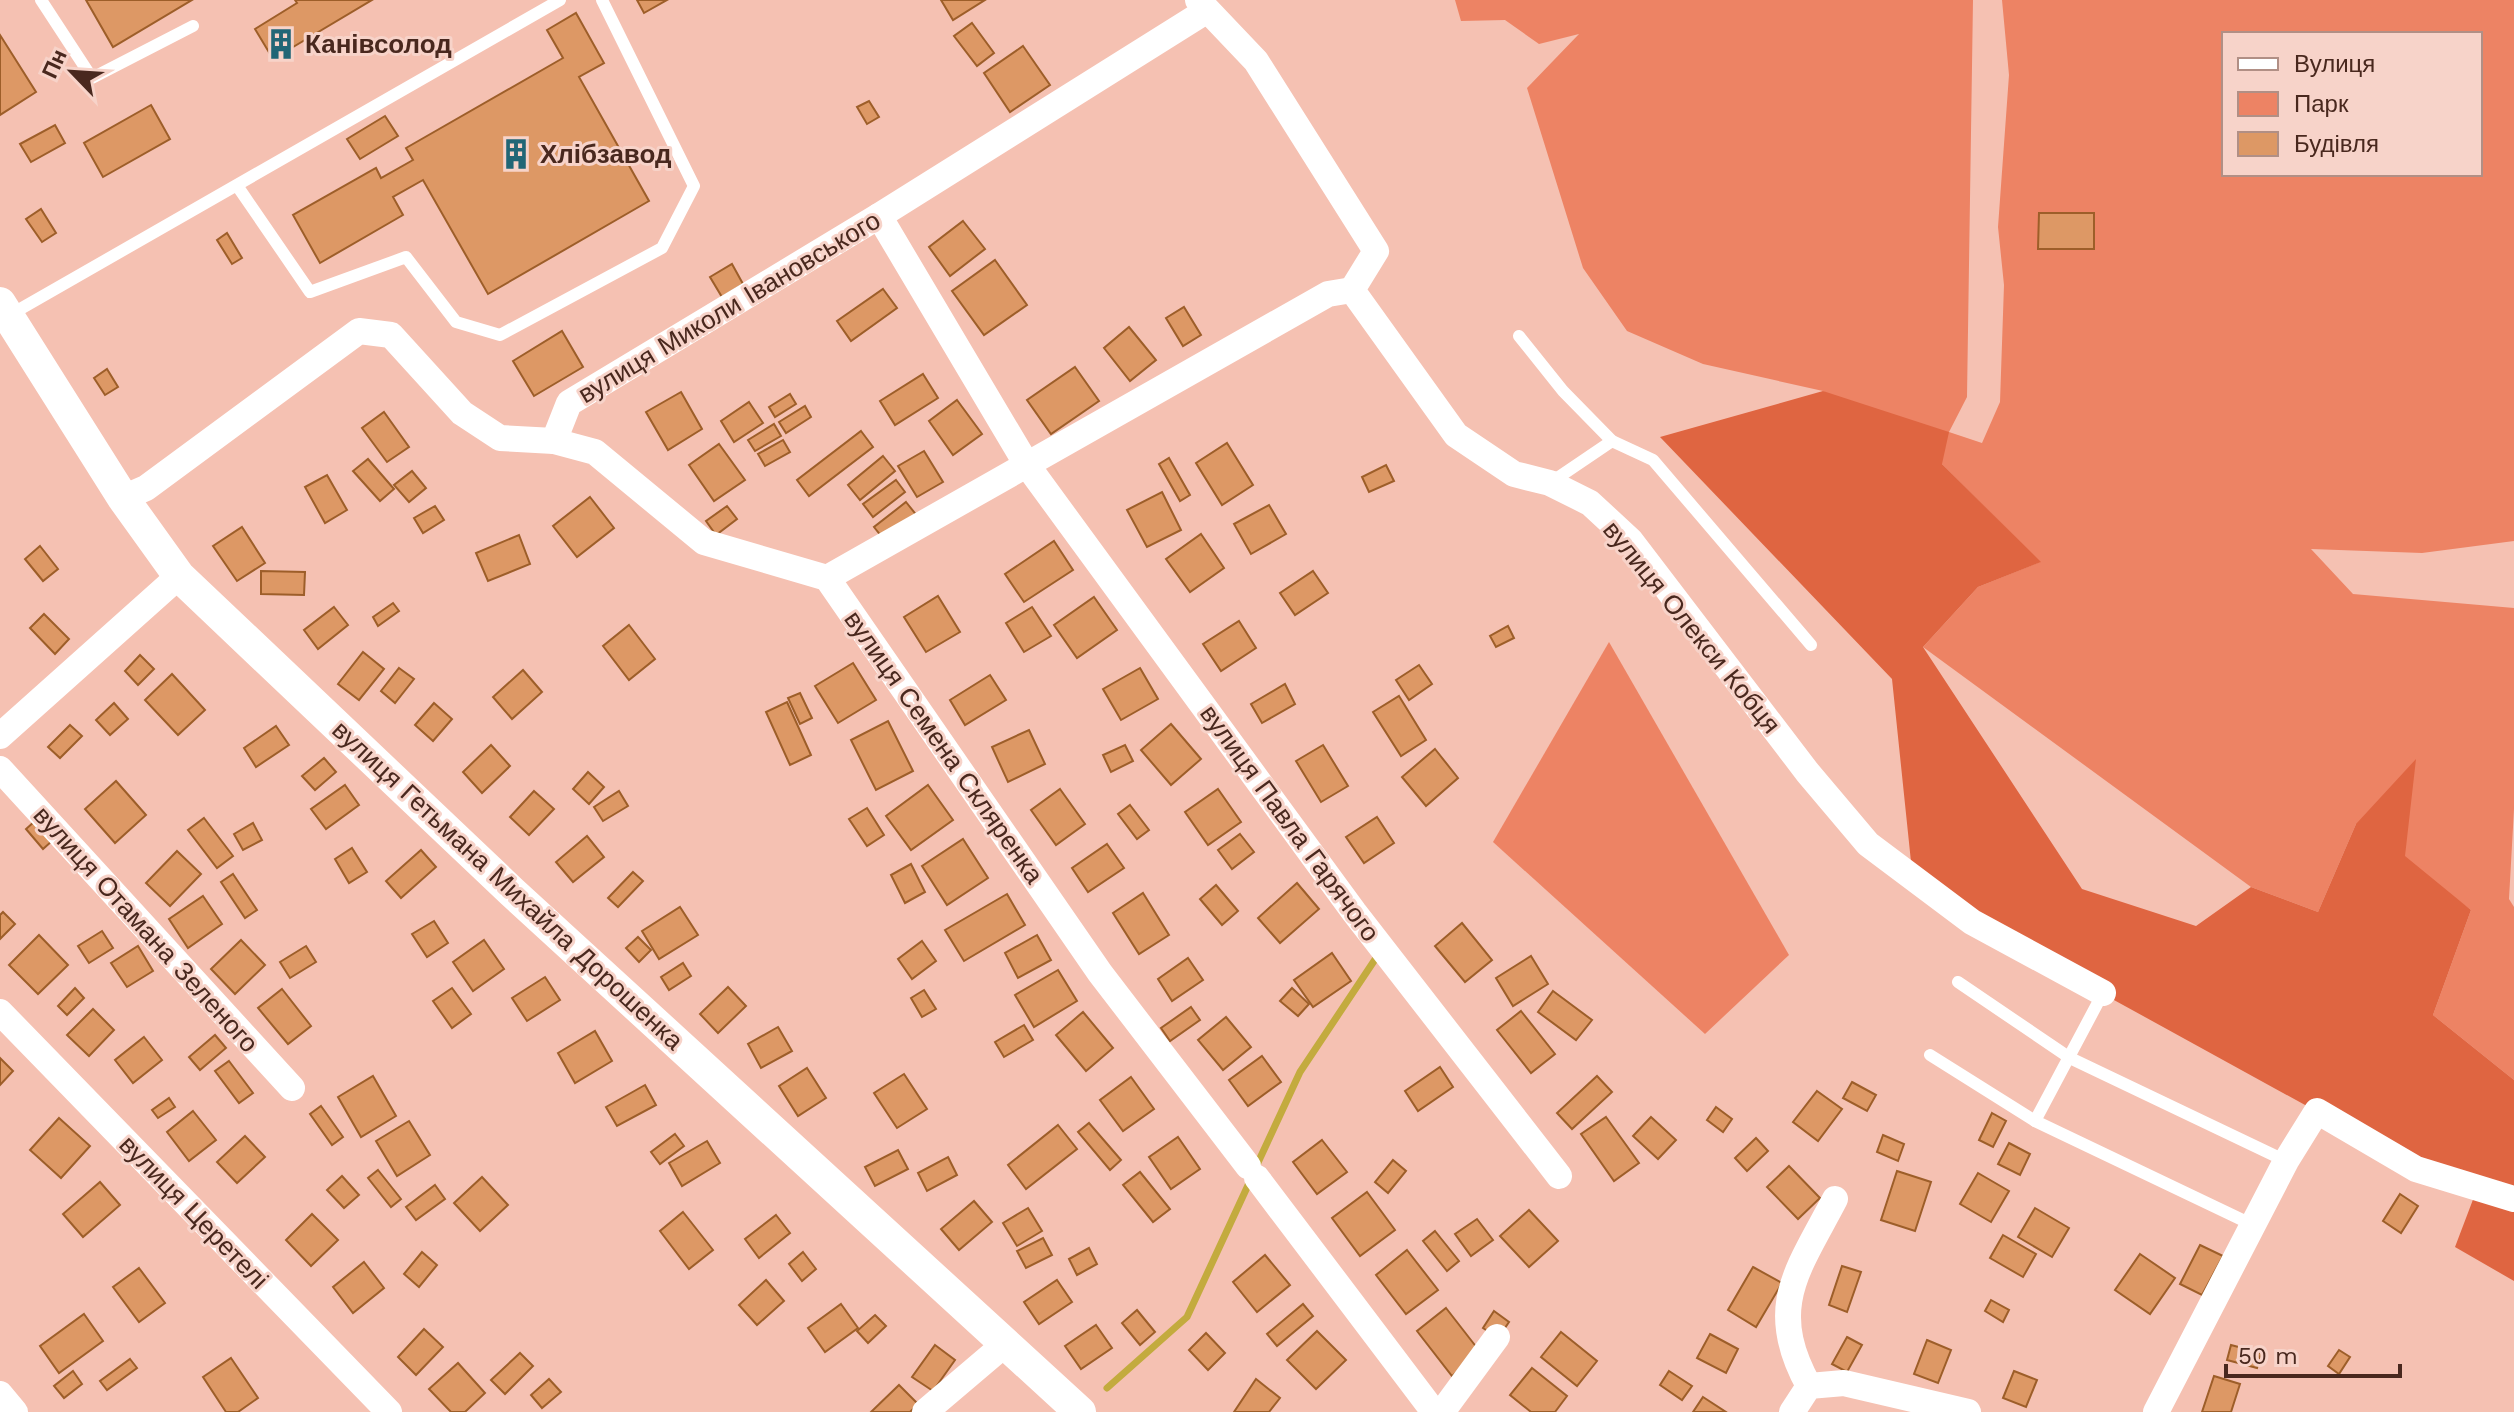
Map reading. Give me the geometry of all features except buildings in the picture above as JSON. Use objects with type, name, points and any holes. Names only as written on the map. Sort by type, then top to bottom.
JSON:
[{"type":"street","name":"вулиця Миколи Івановського","points":[[554,441],[569,403],[879,216],[1202,6]]},
{"type":"street","points":[[123,498],[146,488],[359,331],[391,335],[462,413],[500,438],[554,441],[595,452],[704,542],[827,578],[1328,294],[1352,290],[1376,251],[1256,61],[1202,6]]},
{"type":"street","name":"вулиця Павла Гарячого","points":[[879,216],[1027,465],[1354,912],[1559,1176]]},
{"type":"street","name":"вулиця Олекси Кобця","points":[[1352,290],[1456,435],[1514,474],[1550,483],[1590,503],[1630,540],[1808,773],[1868,844],[1972,922],[2103,993]]},
{"type":"street","name":"вулиця Гетьмана Михайла Дорошенка","points":[[4,310],[123,498],[179,576],[512,892],[1080,1412]]},
{"type":"street","points":[[0,736],[179,576]]},
{"type":"street","name":"вулиця Семена Скляренка","points":[[827,578],[1100,973],[1434,1412]]},
{"type":"street","name":"вулиця Отамана Зеленого","points":[[0,769],[292,1088]]},
{"type":"street","name":"вулиця Церетелі","points":[[0,1012],[389,1412]]},
{"type":"street","points":[[2156,1412],[2286,1161],[2317,1111],[2416,1169],[2514,1199]]},
{"type":"street","points":[[1809,1386],[1795,1361],[1786,1319],[1791,1284],[1835,1199]]},
{"type":"street","points":[[1442,1412],[1497,1337]]},
{"type":"street","points":[[925,1412],[1005,1344]]},
{"type":"street","points":[[1809,1386],[1844,1383],[1968,1412]]},
{"type":"street","points":[[1792,1412],[1809,1386]]},
{"type":"street","points":[[0,1394],[15,1412]]},
{"type":"lane","points":[[41,0],[92,78],[193,26]]},
{"type":"lane","points":[[4,310],[238,187],[560,0]]},
{"type":"lane","points":[[238,187],[310,292],[406,257],[456,322],[500,335],[662,248],[694,186],[602,0]]},
{"type":"lane","points":[[1519,336],[1563,391],[1612,441],[1653,460],[1811,645]]},
{"type":"lane","points":[[1550,483],[1612,441]]},
{"type":"lane","points":[[1958,982],[2070,1058],[2286,1161]]},
{"type":"lane","points":[[2035,1121],[2103,993]]},
{"type":"lane","points":[[1930,1055],[2035,1121],[2253,1225]]},
{"type":"green space","points":[[1455,0],[1973,0],[1967,397],[1949,432],[1982,443],[2000,402],[2004,285],[1998,227],[2009,75],[2002,0],[2514,0],[2514,541],[2422,553],[2311,549],[2353,594],[2514,608],[2514,809],[2509,899],[2514,907],[2514,1080],[2433,1015],[2471,910],[2356,824],[2318,912],[2251,887],[1923,647],[1978,587],[2040,562],[1942,464],[1823,391],[1703,364],[1627,331],[1583,268],[1527,88],[1579,34],[1539,44],[1505,20],[1461,21]]},
{"type":"green space","points":[[1609,642],[1789,955],[1705,1034],[1493,842]]},
{"type":"shaded area","points":[[1823,391],[1949,432],[1942,464],[2041,562],[1978,587],[1923,647],[2082,889],[2196,926],[2251,887],[2318,912],[2356,824],[2416,759],[2405,856],[2471,910],[2433,1015],[2514,1080],[2514,1281],[2455,1247],[2477,1189],[2336,1122],[1972,922],[1913,881],[1892,679],[1660,437]]},
{"type":"waterway","points":[[1255,1169],[1300,1072],[1376,958]]},
{"type":"waterway","points":[[1107,1388],[1187,1317],[1250,1181]]},
{"type":"place","name":"Канівсолод","points":[[281,44]]},
{"type":"place","name":"Хлібзавод","points":[[516,154]]}]
